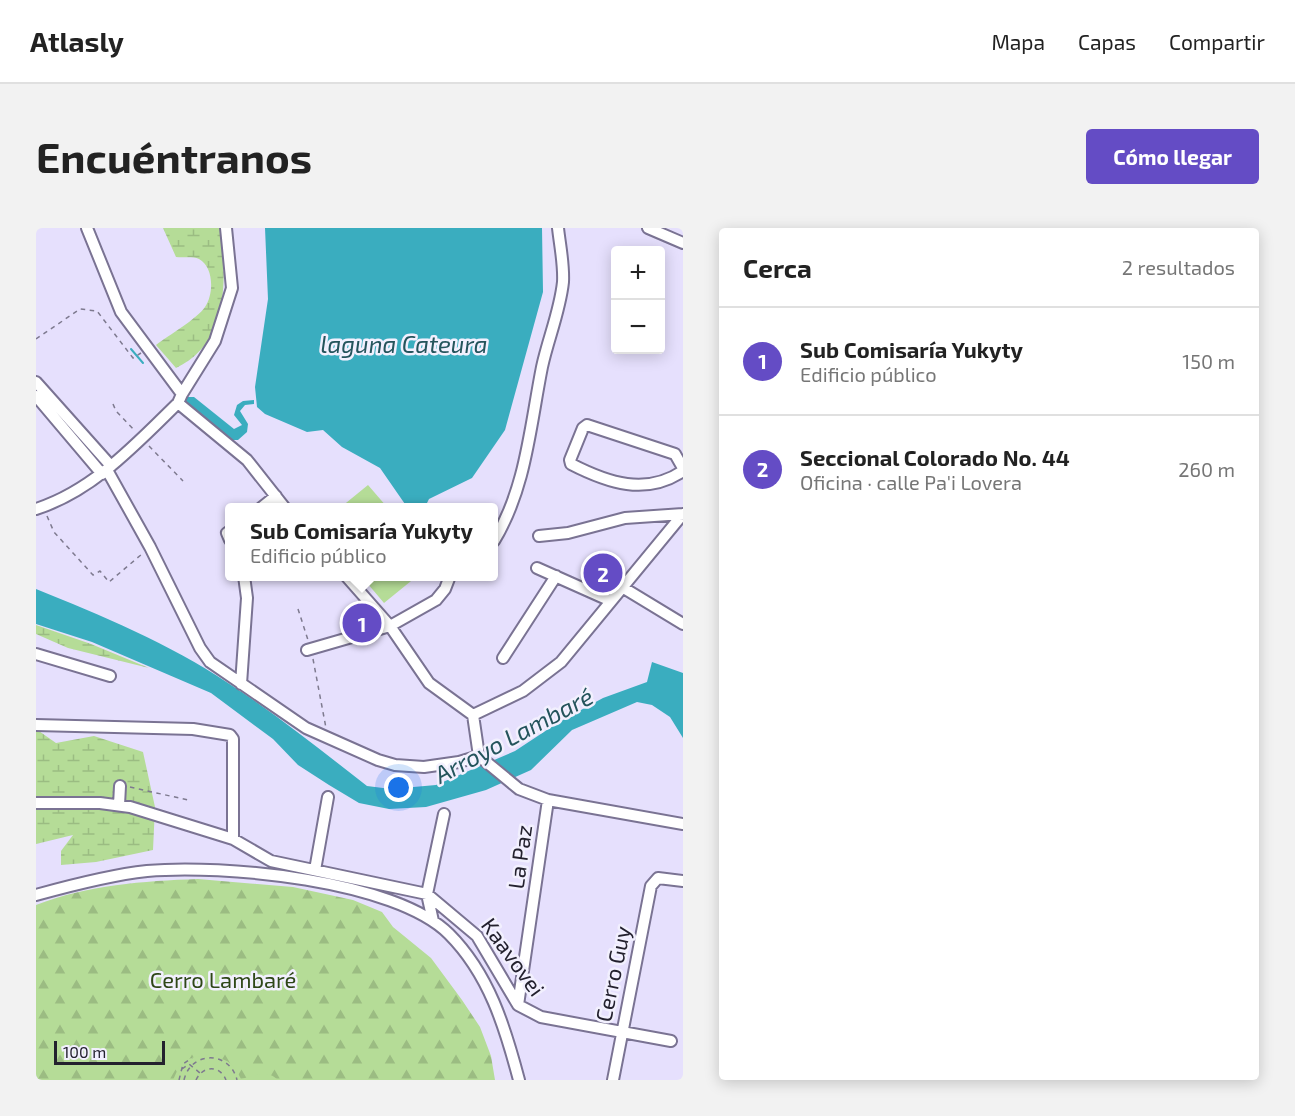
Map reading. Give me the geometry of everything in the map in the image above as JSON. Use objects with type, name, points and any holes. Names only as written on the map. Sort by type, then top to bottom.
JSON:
[{"type":"street","points":[[87,228],[121,312],[180,398],[247,460],[282,503]]},
{"type":"street","points":[[40,508],[63,499],[106,470],[180,398],[215,341],[232,288],[226,228]]},
{"type":"street","points":[[498,533],[514,503],[522,477],[542,366],[562,291],[558,228]]},
{"type":"street","points":[[648,228],[683,243]]},
{"type":"street","points":[[36,382],[106,470],[150,547],[205,655],[241,684],[306,728],[378,759],[405,766],[440,765],[481,757]]},
{"type":"street","points":[[36,396],[106,470]]},
{"type":"street","points":[[587,425],[675,454],[683,469],[654,484],[632,486],[600,479],[571,464],[570,460],[583,428],[587,425]]},
{"type":"street","points":[[266,503],[276,496]]},
{"type":"street","points":[[539,536],[568,533],[625,518],[683,514]]},
{"type":"street","points":[[473,715],[523,691],[561,662],[683,514]]},
{"type":"street","points":[[537,568],[611,601]]},
{"type":"street","points":[[503,658],[556,576]]},
{"type":"street","points":[[241,684],[247,598],[245,581]]},
{"type":"street","points":[[350,581],[390,626],[429,683],[473,715],[481,757],[519,789],[548,800],[683,824]]},
{"type":"street","points":[[309,650],[390,626],[401,617],[436,600],[448,581]]},
{"type":"street","points":[[622,586],[683,624]]},
{"type":"street","points":[[36,654],[110,676]]},
{"type":"street","points":[[36,725],[193,729],[230,735],[233,739],[233,839]]},
{"type":"street","points":[[119,805],[120,786]]},
{"type":"street","points":[[315,870],[328,796]]},
{"type":"street","name":"La Paz","points":[[518,1005],[548,800]]},
{"type":"street","name":"Kaavovei","points":[[36,803],[119,805],[233,839],[271,861],[427,894],[477,936],[518,1005],[541,1017],[622,1030],[671,1041]]},
{"type":"street","points":[[433,921],[427,894],[444,814]]},
{"type":"street","points":[[36,895],[146,872],[267,875],[315,881],[386,898],[433,921],[469,958],[482,977],[500,1016],[519,1080]]},
{"type":"street","name":"Cerro Guy","points":[[613,1080],[651,886],[658,878],[683,881]]},
{"type":"street","points":[[500,1016],[518,1005]]},
{"type":"path","points":[[36,339],[80,309],[87,308],[97,311],[135,359],[142,352]]},
{"type":"path","points":[[40,508],[54,532],[93,576],[100,571],[109,582],[150,547]]},
{"type":"path","points":[[298,609],[327,738]]},
{"type":"path","points":[[120,786],[188,800]]},
{"type":"path","points":[[179,1080],[181,1069],[187,1060],[192,1058]]},
{"type":"path","points":[[181,1069],[205,1058],[220,1059],[232,1067],[237,1080]]},
{"type":"path","points":[[191,1065],[200,1073]]},
{"type":"path","points":[[184,1080],[191,1065]]},
{"type":"path","points":[[196,1080],[200,1073],[207,1069],[217,1069],[226,1080]]},
{"type":"green space","points":[[163,228],[221,228],[224,268],[221,308],[207,343],[194,357],[176,368],[156,345],[201,312],[208,302],[211,281],[208,268],[199,259],[176,257]]},
{"type":"green space","points":[[368,485],[384,503],[346,503]]},
{"type":"green space","points":[[365,581],[411,581],[384,603]]},
{"type":"green space","points":[[36,625],[91,644],[149,668],[68,648],[36,634]]},
{"type":"green space","points":[[36,729],[56,743],[94,736],[143,752],[155,807],[153,850],[96,862],[61,865],[61,851],[73,835],[36,844]]},
{"type":"green space","name":"Cerro Lambaré","points":[[198,879],[293,887],[353,900],[382,912],[393,927],[431,958],[462,1000],[480,1027],[491,1056],[495,1080],[36,1080],[36,905],[76,893],[116,885]]},
{"type":"green space","name":"Cerro Lambaré","points":[[197,1056],[228,1061],[241,1079],[265,1074],[278,1080],[173,1080],[181,1062]]},
{"type":"water","name":"laguna Cateura","points":[[265,228],[542,228],[543,292],[505,430],[472,478],[429,499],[427,503],[404,503],[380,468],[342,447],[323,430],[307,432],[265,414],[257,407],[255,387],[268,299]]},
{"type":"water","points":[[185,397],[194,397],[234,429],[242,425],[234,415],[237,405],[243,401],[254,400],[254,404],[245,405],[240,411],[248,424],[247,432],[238,440],[231,440],[183,401]]},
{"type":"water","points":[[36,589],[135,631],[206,669],[281,720],[367,786],[391,789],[436,785],[515,751],[559,722],[603,698],[647,682],[652,662],[683,673],[683,738],[670,717],[652,705],[637,702],[572,730],[531,770],[486,790],[426,807],[389,809],[359,803],[298,765],[273,739],[211,693],[92,642],[36,624]]},
{"type":"waterway","points":[[131,349],[143,363]]},
{"type":"place","name":"Seccional Colorado No. 44","points":[[603,573]]},
{"type":"place","name":"Sub Comisaría Yukyty","points":[[362,623]]},
{"type":"water label","name":"Arroyo Lambaré","points":[[514,736]]}]
